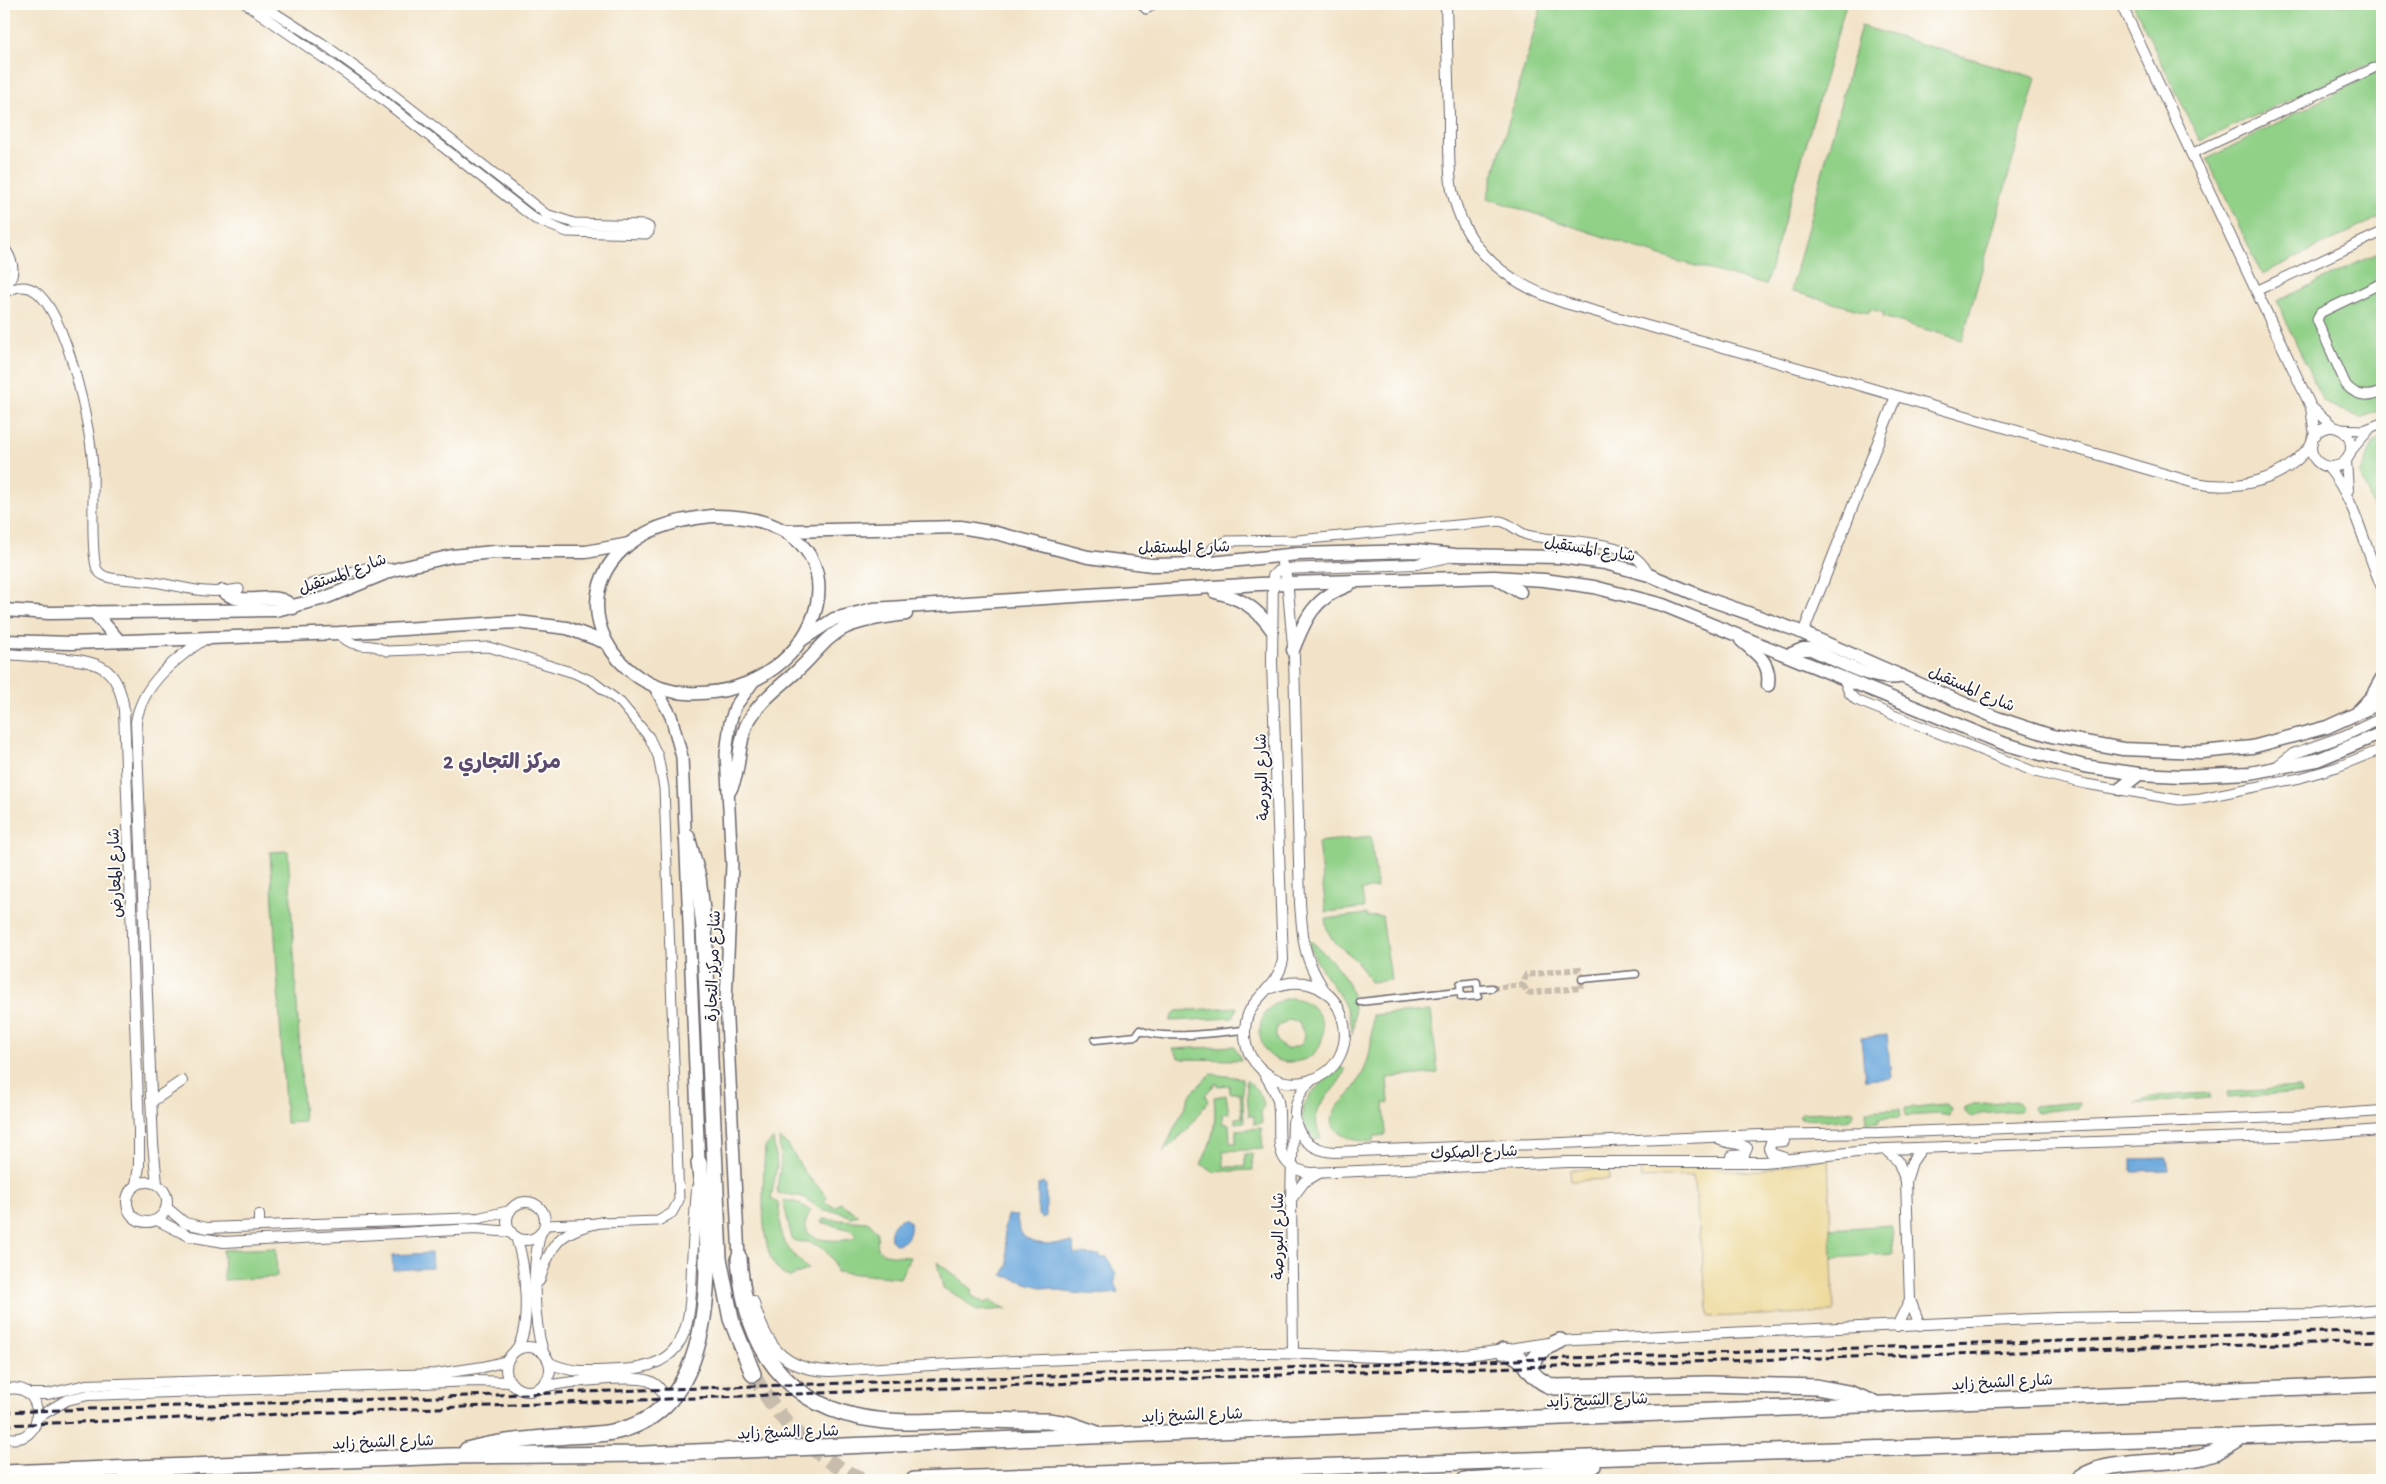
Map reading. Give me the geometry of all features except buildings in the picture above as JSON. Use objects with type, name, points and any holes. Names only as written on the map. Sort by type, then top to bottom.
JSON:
[{"type":"highway","points":[[687,837],[698,877],[704,927],[719,1258],[731,1319],[753,1374]]},
{"type":"highway","points":[[449,1456],[500,1442],[620,1430],[644,1421],[666,1405],[691,1362],[705,1317],[705,1221],[699,1164]]},
{"type":"highway","points":[[738,1258],[746,1310],[760,1347],[785,1379],[820,1404],[848,1414],[874,1420],[1048,1421],[1069,1424],[1098,1435]]},
{"type":"highway","points":[[1527,1368],[1544,1348],[1560,1341]]},
{"type":"highway","points":[[1503,1351],[1517,1354],[1541,1383],[1563,1388],[1709,1384],[1816,1388],[1848,1392],[1878,1404]]},
{"type":"highway","name":"شارع الشيخ زايد","points":[[4,1473],[449,1456],[644,1454],[2382,1384]]},
{"type":"highway","points":[[914,1480],[2382,1432]]},
{"type":"highway","points":[[2078,1480],[2087,1473],[2104,1468],[2202,1457],[2222,1449],[2240,1438]]},
{"type":"highway","points":[[1465,1480],[1544,1475],[1595,1466],[1618,1458]]},
{"type":"main road","points":[[712,516],[753,518],[768,522],[786,531],[806,550],[814,566],[818,580],[819,597],[815,616],[800,640],[784,660],[753,682],[731,690],[710,694],[677,693],[655,687],[627,670],[606,643],[598,616],[599,592],[610,565],[629,544],[666,525],[712,516]]},
{"type":"main road","name":"شارع المستقبل","points":[[786,531],[960,527],[996,533],[1069,553],[1106,560],[1152,565],[1202,564],[1274,556],[1416,551],[1455,555],[1560,557],[1605,563],[1649,574],[1704,598],[1803,633],[2017,725],[2058,737],[2123,749],[2201,752],[2252,747],[2302,735],[2351,717],[2382,702]]},
{"type":"main road","name":"شارع المستقبل","points":[[4,610],[49,613],[253,612],[293,608],[325,598],[393,570],[432,560],[473,553],[514,551],[569,553],[600,550],[629,544]]},
{"type":"main road","points":[[800,640],[822,626],[847,614],[874,608],[1092,593],[1203,589],[1272,584],[1494,577],[1569,583],[1619,593],[1663,605],[2013,747],[2084,766],[2139,774],[2210,776],[2271,770],[2317,760],[2382,733]]},
{"type":"main road","points":[[1494,577],[1520,592]]},
{"type":"main road","points":[[1293,650],[1304,622],[1313,608],[1330,593],[1360,581]]},
{"type":"main road","points":[[1203,589],[1231,596],[1245,602],[1258,611],[1272,630]]},
{"type":"main road","points":[[223,591],[232,597],[242,600],[278,598],[287,601],[293,608]]},
{"type":"main road","points":[[728,792],[735,779],[742,735],[753,714],[767,696],[799,670],[825,641],[855,624],[911,612],[928,605]]},
{"type":"main road","points":[[94,612],[119,641]]},
{"type":"main road","points":[[4,641],[63,643],[212,638],[532,623],[567,628],[606,643]]},
{"type":"main road","points":[[1737,634],[1766,662],[1768,685]]},
{"type":"main road","points":[[1789,655],[1804,649],[1811,649],[1875,676],[1889,679],[1902,676]]},
{"type":"main road","points":[[2351,717],[2372,696],[2382,678]]},
{"type":"main road","name":"شارع مركز التجارة","points":[[738,1258],[726,1001],[732,888],[726,754],[730,723],[740,698],[753,682]]},
{"type":"main road","name":"شارع مركز التجارة","points":[[655,687],[671,716],[680,743],[687,837],[699,1164]]},
{"type":"main road","points":[[2120,789],[2139,774]]},
{"type":"street","points":[[246,4],[375,94],[535,219],[567,232],[646,234],[649,232],[649,227],[645,225],[574,223],[546,214],[383,87],[261,4]]},
{"type":"street","points":[[1142,4],[1146,9],[1152,4]]},
{"type":"street","points":[[1446,4],[1452,190],[1471,238],[1497,268],[1530,290],[1565,303],[1896,396],[2195,483],[2220,486],[2242,485],[2303,464],[2335,467],[2348,456],[2372,428]]},
{"type":"street","points":[[2121,4],[2311,407],[2313,454],[2341,483],[2350,501],[2382,588]]},
{"type":"street","points":[[2191,154],[2374,68]]},
{"type":"street","points":[[2256,291],[2382,232]]},
{"type":"street","points":[[4,247],[10,256],[13,267],[12,278],[4,288]]},
{"type":"street","points":[[2382,283],[2324,310],[2320,313],[2317,320],[2346,385],[2352,392],[2368,396],[2382,391]]},
{"type":"street","points":[[4,293],[14,288],[25,287],[40,295],[56,322],[70,357],[84,403],[90,441],[94,491],[93,559],[98,571],[111,578],[150,581],[202,591],[239,589]]},
{"type":"street","points":[[1803,633],[1896,396]]},
{"type":"street","points":[[2311,407],[2348,438],[2350,501]]},
{"type":"street","points":[[2286,469],[2300,457],[2323,429],[2355,430],[2372,428],[2382,423]]},
{"type":"street","points":[[1202,564],[1213,548],[1227,541],[1298,540],[1500,521],[1528,535],[1624,550],[1640,559],[1649,574]]},
{"type":"street","points":[[1272,584],[1276,573],[1285,569],[1417,564],[1455,555]]},
{"type":"street","points":[[1262,1070],[1273,1078],[1286,1082],[1300,1082],[1313,1079],[1325,1073],[1334,1064],[1344,1043],[1345,1031],[1340,1009],[1324,991],[1307,959],[1301,918],[1293,650],[1285,569],[1274,556]]},
{"type":"street","points":[[311,584],[333,579],[370,566],[381,566],[393,570]]},
{"type":"street","name":"شارع البورصة","points":[[1270,988],[1281,968],[1283,953],[1272,584]]},
{"type":"street","points":[[157,1220],[189,1236],[224,1242],[476,1229],[532,1240],[542,1229],[602,1222],[658,1221],[672,1214],[679,1200],[662,772],[650,737],[621,703],[600,686],[583,677],[497,648],[479,646],[387,651],[374,646],[354,645],[339,633]]},
{"type":"street","name":"شارع المعارض","points":[[157,1184],[151,1102],[136,722],[139,707],[150,687],[179,658],[212,638]]},
{"type":"street","name":"شارع المعارض","points":[[4,654],[89,661],[107,671],[121,694],[124,710],[138,1132],[139,1166],[136,1185]]},
{"type":"street","points":[[1842,677],[1854,698],[2036,772],[2086,784],[2180,800],[2194,800],[2300,778],[2337,767],[2382,749]]},
{"type":"street","points":[[2271,770],[2294,754],[2344,736],[2382,718]]},
{"type":"street","points":[[1582,979],[1636,974]]},
{"type":"street","points":[[1477,982],[1479,988],[1478,996],[1461,997],[1460,984],[1477,982]]},
{"type":"street","points":[[1292,1168],[1286,1161],[1280,1148],[1277,1097],[1262,1070],[1249,1054],[1244,1030],[1246,1018],[1252,1006],[1270,988],[1284,983],[1312,984],[1324,991]]},
{"type":"street","points":[[1479,988],[1492,988]]},
{"type":"street","points":[[1360,1002],[1460,991]]},
{"type":"street","points":[[1095,1040],[1136,1036],[1140,1030],[1148,1034],[1165,1035],[1244,1030]]},
{"type":"street","points":[[1294,1118],[1300,1095],[1313,1079]]},
{"type":"street","points":[[151,1102],[182,1081]]},
{"type":"street","points":[[1787,1159],[1771,1152],[1770,1144],[1774,1141],[1796,1140],[1804,1136],[2309,1116],[2382,1111]]},
{"type":"street","name":"شارع البورصة","points":[[1293,1353],[1291,1199],[1294,1118]]},
{"type":"street","name":"شارع الصكوك","points":[[1294,1118],[1297,1129],[1308,1144],[1324,1152],[1760,1135],[1804,1136]]},
{"type":"street","name":"شارع الصكوك","points":[[1292,1168],[1303,1172],[1319,1172],[1568,1162],[1764,1162],[1885,1149],[2309,1135],[2382,1130]]},
{"type":"street","points":[[1675,1162],[1682,1158],[1742,1156],[1747,1152],[1744,1146],[1728,1144],[1716,1138]]},
{"type":"street","points":[[1885,1149],[1898,1162],[1906,1180]]},
{"type":"street","points":[[1920,1325],[1910,1300],[1906,1180],[1912,1162],[1921,1149]]},
{"type":"street","points":[[550,1363],[575,1371],[637,1369],[663,1359],[677,1346],[690,1319],[699,1164]]},
{"type":"street","points":[[1291,1199],[1304,1182],[1319,1172]]},
{"type":"street","points":[[167,1208],[157,1220],[151,1222],[140,1221],[131,1213],[128,1197],[136,1185],[143,1182],[157,1184],[165,1192],[167,1208],[185,1223],[199,1228],[259,1220],[479,1218],[510,1211],[521,1203],[532,1204],[543,1214],[536,1259],[536,1289],[538,1330],[543,1352],[550,1363],[549,1377],[541,1388]]},
{"type":"street","points":[[510,1211],[507,1222],[523,1264],[525,1315],[522,1338],[510,1357],[506,1372],[510,1382],[521,1390],[528,1392],[567,1381],[644,1379],[659,1388],[666,1405]]},
{"type":"street","points":[[536,1289],[550,1251],[557,1242],[571,1232],[602,1222]]},
{"type":"street","points":[[738,1258],[765,1336],[777,1352],[786,1359],[807,1369],[830,1371],[1004,1361],[1293,1353],[1402,1358],[1503,1351],[1560,1341],[2057,1318],[2319,1314],[2382,1309]]},
{"type":"street","points":[[1897,1326],[1910,1300]]},
{"type":"street","points":[[4,1390],[18,1388],[29,1394],[48,1394],[81,1385],[436,1374],[483,1368],[510,1357],[525,1347],[543,1352]]},
{"type":"street","points":[[38,1417],[67,1400],[88,1395],[482,1381],[510,1382]]},
{"type":"street","points":[[4,1437],[12,1439],[26,1435],[32,1430],[38,1417],[36,1405],[29,1394]]},
{"type":"green space","points":[[1542,4],[1846,4],[1766,285],[1673,260],[1487,198]]},
{"type":"green space","points":[[2133,4],[2382,4],[2382,216],[2262,274],[2207,159],[2376,72],[2370,63],[2200,141]]},
{"type":"green space","points":[[1861,26],[2036,78],[1962,340],[1883,317],[1884,313],[1870,309],[1869,313],[1791,291]]},
{"type":"green space","points":[[2382,251],[2382,424],[2376,411],[2361,418],[2323,402],[2277,301]]},
{"type":"green space","points":[[2382,437],[2382,527],[2360,475],[2374,441]]},
{"type":"green space","points":[[1371,836],[1377,888],[1362,890],[1364,908],[1326,912],[1318,842]]},
{"type":"green space","points":[[288,851],[304,1122],[286,1123],[270,852]]},
{"type":"green space","points":[[1367,914],[1367,917],[1382,916],[1391,980],[1370,982],[1359,964],[1336,944],[1329,934],[1325,919]]},
{"type":"green space","points":[[1310,941],[1334,963],[1346,981],[1353,1000],[1354,1022],[1352,1035],[1347,1009],[1313,954]]},
{"type":"green space","points":[[1291,998],[1305,1002],[1315,1009],[1321,1019],[1323,1031],[1321,1042],[1315,1052],[1306,1059],[1292,1062],[1279,1060],[1269,1054],[1263,1045],[1260,1033],[1261,1022],[1267,1011],[1277,1003]],"holes":[[[1290,1019],[1299,1023],[1305,1036],[1301,1045],[1287,1049],[1278,1043],[1276,1037],[1278,1026]]]},
{"type":"green space","points":[[1237,1007],[1233,1018],[1170,1021],[1173,1014],[1177,1011]]},
{"type":"green space","points":[[1431,1011],[1438,1073],[1387,1078],[1389,1103],[1384,1104],[1386,1135],[1375,1136],[1372,1142],[1366,1142],[1350,1139],[1337,1132],[1332,1120],[1334,1112],[1353,1089],[1362,1075],[1367,1062],[1371,1042],[1372,1015]]},
{"type":"green space","points":[[1235,1046],[1241,1060],[1183,1059],[1178,1057],[1173,1049]]},
{"type":"green space","points":[[1341,1067],[1345,1070],[1319,1108],[1317,1126],[1321,1138],[1316,1140],[1306,1129],[1302,1119],[1303,1109],[1307,1099],[1314,1091]]},
{"type":"green space","points":[[1211,1074],[1242,1078],[1244,1122],[1235,1123],[1235,1118],[1242,1117],[1240,1093],[1230,1093],[1229,1085],[1218,1086],[1216,1083],[1205,1095],[1208,1101],[1187,1130],[1163,1152],[1192,1092]]},
{"type":"green space","points":[[1246,1080],[1255,1088],[1264,1103],[1264,1107],[1261,1110],[1262,1123],[1254,1124],[1254,1116],[1249,1116]]},
{"type":"green space","points":[[2300,1088],[2302,1093],[2228,1098],[2228,1092]]},
{"type":"green space","points":[[2210,1093],[2210,1098],[2135,1104],[2159,1097]]},
{"type":"green space","points":[[1226,1095],[1229,1113],[1222,1114],[1223,1124],[1229,1124],[1230,1143],[1236,1143],[1236,1130],[1261,1128],[1263,1149],[1223,1151],[1224,1167],[1245,1167],[1245,1154],[1252,1154],[1253,1170],[1214,1172],[1201,1164],[1209,1147],[1213,1132],[1215,1115],[1214,1097]]},
{"type":"green space","points":[[2018,1101],[2022,1106],[2019,1111],[1980,1114],[1972,1118],[1965,1112],[1965,1107],[1973,1104]]},
{"type":"green space","points":[[2079,1102],[2077,1108],[2036,1112],[2033,1109],[2033,1106]]},
{"type":"green space","points":[[1945,1104],[1951,1108],[1949,1116],[1938,1114],[1906,1116],[1905,1108]]},
{"type":"green space","points":[[1900,1109],[1901,1117],[1879,1118],[1879,1122],[1867,1123],[1866,1111]]},
{"type":"green space","points":[[1854,1111],[1852,1117],[1846,1121],[1801,1119],[1799,1116],[1801,1113]]},
{"type":"green space","points":[[773,1139],[777,1165],[771,1199],[778,1203],[780,1230],[785,1244],[808,1269],[790,1277],[779,1270],[771,1257],[766,1240],[763,1199],[765,1147]]},
{"type":"green space","points":[[779,1139],[788,1145],[805,1173],[828,1197],[824,1201],[835,1208],[840,1203],[859,1215],[850,1217],[841,1212],[824,1211],[803,1197],[778,1193],[781,1161]]},
{"type":"green space","points":[[783,1200],[795,1202],[811,1210],[806,1221],[806,1229],[817,1238],[845,1240],[853,1239],[856,1235],[854,1231],[821,1222],[823,1219],[869,1222],[875,1229],[879,1250],[884,1253],[910,1257],[900,1278],[836,1272],[834,1262],[820,1247],[808,1242],[792,1239]]},
{"type":"green space","points":[[1891,1225],[1893,1254],[1832,1258],[1831,1229]]},
{"type":"green space","points":[[276,1248],[277,1277],[224,1280],[223,1250]]},
{"type":"green space","points":[[937,1262],[973,1290],[971,1295],[984,1303],[990,1301],[1007,1309],[977,1311],[961,1298],[943,1288]]},
{"type":"sand","points":[[1828,1158],[1834,1312],[1709,1317],[1693,1176],[1641,1178],[1640,1167],[1704,1166],[1748,1172]]},
{"type":"sand","points":[[1609,1168],[1609,1179],[1571,1181],[1570,1170]]},
{"type":"water","points":[[1887,1035],[1891,1078],[1865,1080],[1861,1038]]},
{"type":"water","points":[[2166,1158],[2168,1170],[2132,1171],[2132,1159]]},
{"type":"water","points":[[1043,1182],[1046,1185],[1046,1216],[1042,1219],[1038,1215],[1038,1185]]},
{"type":"water","points":[[1007,1215],[1017,1216],[1023,1235],[1036,1243],[1073,1243],[1074,1254],[1100,1255],[1101,1258],[1107,1257],[1116,1274],[1115,1282],[1119,1293],[1089,1294],[1060,1291],[1003,1275],[1008,1264],[1004,1229]]},
{"type":"water","points":[[904,1218],[910,1222],[908,1237],[903,1242],[895,1244],[891,1240],[892,1229],[897,1221]]},
{"type":"water","points":[[431,1253],[432,1268],[393,1270],[392,1255]]},
{"type":"tunnel","points":[[2374,68],[2382,64]]},
{"type":"tunnel","points":[[1492,988],[1523,985],[1526,975],[1579,969],[1582,979],[1581,988],[1528,993],[1523,985]]},
{"type":"tunnel","points":[[753,1374],[774,1407],[799,1436],[828,1460],[862,1480]]},
{"type":"railway","points":[[4,1412],[2382,1330]]},
{"type":"railway","points":[[4,1425],[1357,1372],[2382,1341]]},
{"type":"district","name":"مركز التجاري 2","points":[[502,761]]}]
